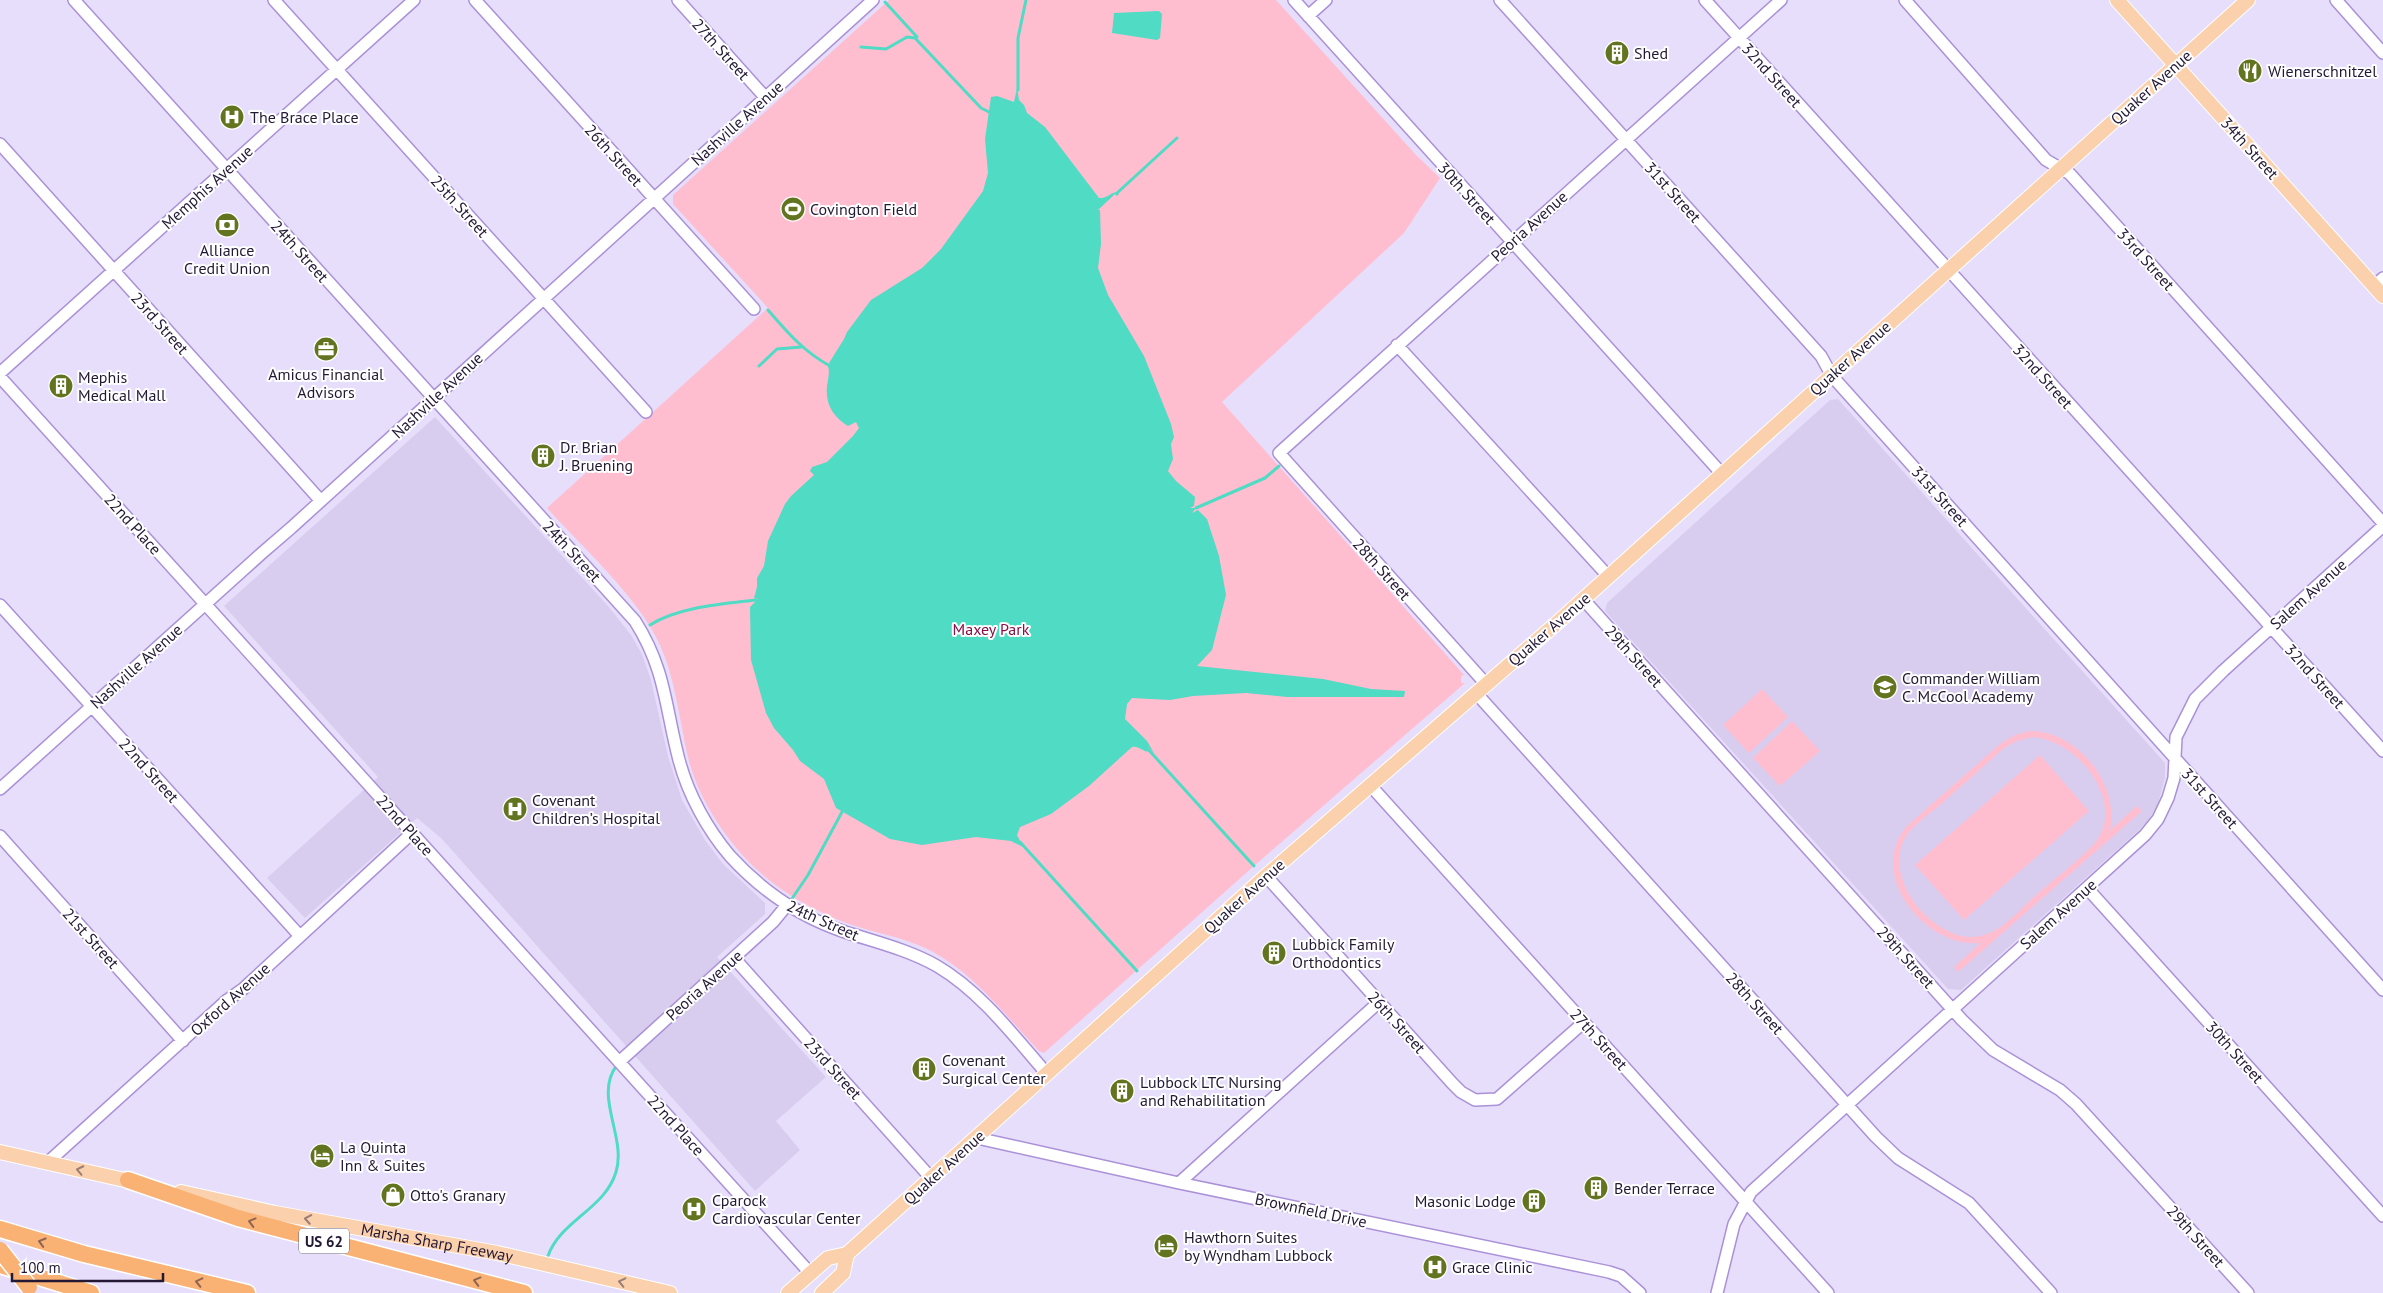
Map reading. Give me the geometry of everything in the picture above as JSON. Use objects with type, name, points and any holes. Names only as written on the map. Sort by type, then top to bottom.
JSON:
[{"type":"highway","name":"US 62","points":[[128,1180],[238,1218],[524,1293]]},
{"type":"highway","points":[[0,1229],[84,1254],[247,1293]]},
{"type":"highway","points":[[0,1250],[32,1290]]},
{"type":"highway","points":[[0,1265],[91,1293]]},
{"type":"main road","name":"34th Street","points":[[2117,0],[2380,287]]},
{"type":"main road","name":"Quaker Avenue","points":[[788,1293],[828,1258],[847,1254],[1266,876],[1583,599],[2248,0]]},
{"type":"main road","name":"Marsha Sharp Freeway","points":[[0,1152],[275,1212],[497,1254],[670,1293]]},
{"type":"main road","name":"Quaker Avenue","points":[[822,1293],[832,1288],[843,1273],[847,1254]]},
{"type":"street","name":"24th Street","points":[[74,0],[635,621],[646,639],[661,674],[679,761],[701,812],[729,855],[750,876],[787,905],[807,916],[843,931],[915,956],[954,977],[1002,1023],[1047,1074]]},
{"type":"street","name":"25th Street","points":[[274,0],[646,412]]},
{"type":"street","name":"Memphis Avenue","points":[[0,375],[414,0]]},
{"type":"street","name":"26th Street","points":[[474,0],[754,309]]},
{"type":"street","name":"27th Street","points":[[678,0],[765,97]]},
{"type":"street","name":"Nashville Avenue","points":[[0,789],[435,398],[873,0]]},
{"type":"street","name":"30th Street","points":[[1294,0],[1722,474]]},
{"type":"street","points":[[1308,16],[1326,0]]},
{"type":"street","name":"31st Street","points":[[1500,0],[1820,356],[1832,376],[2383,990]]},
{"type":"street","name":"32nd Street","points":[[1705,0],[2383,751]]},
{"type":"street","name":"Peoria Avenue","points":[[1278,453],[1781,0]]},
{"type":"street","name":"33rd Street","points":[[1905,0],[2046,160],[2077,181],[2383,525]]},
{"type":"street","points":[[2336,0],[2383,53]]},
{"type":"street","name":"23rd Street","points":[[0,144],[321,501]]},
{"type":"street","points":[[1397,345],[1608,576]]},
{"type":"street","name":"22nd Place","points":[[0,375],[810,1273]]},
{"type":"street","name":"28th Street","points":[[1278,453],[1846,1105],[1898,1158],[1969,1203],[2051,1293]]},
{"type":"street","name":"Salem Avenue","points":[[1717,1293],[1734,1224],[1751,1192],[2145,835],[2158,819],[2174,778],[2176,737],[2195,699],[2383,525]]},
{"type":"street","name":"29th Street","points":[[1583,599],[1952,1009],[1993,1050],[2060,1090],[2076,1104],[2248,1293]]},
{"type":"street","name":"22nd Street","points":[[0,605],[299,935]]},
{"type":"street","name":"27th Street","points":[[1370,785],[1828,1293]]},
{"type":"street","name":"Oxford Avenue","points":[[47,1163],[243,989],[299,935],[412,833]]},
{"type":"street","name":"21st Street","points":[[0,836],[183,1041]]},
{"type":"street","name":"26th Street","points":[[1266,876],[1461,1092],[1475,1100],[1499,1098],[1584,1023]]},
{"type":"street","name":"30th Street","points":[[2087,888],[2383,1216]]},
{"type":"street","name":"Peoria Avenue","points":[[619,1062],[774,922],[787,905]]},
{"type":"street","name":"23rd Street","points":[[734,958],[931,1178]]},
{"type":"street","points":[[1179,1183],[1378,1002]]},
{"type":"street","name":"Brownfield Drive","points":[[976,1138],[1179,1183],[1609,1272],[1621,1276],[1640,1293]]},
{"type":"shaded area","points":[[1159,11],[1162,14],[1160,38],[1157,40],[1112,33],[1114,13]]},
{"type":"shaded area","points":[[1017,88],[1019,100],[1024,105],[1027,113],[1045,127],[1099,198],[1104,198],[1117,192],[1119,194],[1117,196],[1115,194],[1098,210],[1100,210],[1101,244],[1098,268],[1108,295],[1144,356],[1171,424],[1174,437],[1171,444],[1173,459],[1168,471],[1176,481],[1195,497],[1194,506],[1190,508],[1196,508],[1192,513],[1198,510],[1207,519],[1219,556],[1226,595],[1212,650],[1197,666],[1323,679],[1371,689],[1405,691],[1404,697],[1287,697],[1246,693],[1193,696],[1170,700],[1132,698],[1127,704],[1125,719],[1147,741],[1154,753],[1148,747],[1146,749],[1148,752],[1132,747],[1089,786],[1051,814],[1020,827],[1017,835],[1023,847],[1011,841],[976,837],[922,845],[890,839],[836,808],[824,779],[800,761],[774,728],[766,713],[751,660],[750,607],[758,599],[754,598],[757,578],[764,566],[768,541],[785,504],[814,475],[810,471],[812,467],[827,462],[859,428],[856,422],[848,426],[835,414],[829,405],[827,399],[828,366],[831,366],[829,363],[847,332],[871,300],[922,268],[941,249],[983,191],[988,173],[985,139],[991,97],[997,96],[1014,102]]},
{"type":"shaded area","name":"Commander William C. McCool Academy","points":[[1838,399],[2165,763],[2165,778],[2158,804],[2150,818],[2138,831],[1961,990],[1948,989],[1605,611],[1607,603],[1830,400]]},
{"type":"shaded area","name":"Covenant Children’s Hospital","points":[[435,417],[609,607],[631,635],[642,654],[651,680],[668,756],[682,800],[705,840],[723,864],[765,903],[765,914],[717,957],[826,1077],[776,1121],[800,1150],[755,1191],[441,838],[417,818],[305,918],[267,878],[378,777],[224,606]]},
{"type":"green space","name":"Maxey Park","points":[[889,0],[1276,0],[1416,155],[1440,178],[1404,233],[1222,402],[1464,675],[1461,676],[1461,683],[1465,683],[1255,865],[1044,1053],[1039,1051],[986,994],[958,968],[942,957],[916,944],[852,925],[823,913],[770,881],[747,860],[719,825],[697,785],[688,757],[670,672],[651,627],[624,591],[547,508],[768,308],[673,204],[673,195]]},
{"type":"green space","points":[[1762,689],[1788,717],[1749,753],[1723,725]]},
{"type":"green space","points":[[1792,721],[1820,751],[1780,786],[1753,758]]},
{"type":"green space","points":[[2029,731],[2047,733],[2063,740],[2078,750],[2091,763],[2101,778],[2108,795],[2111,812],[2110,830],[2137,806],[2142,811],[1958,972],[1954,967],[1981,943],[1960,942],[1940,934],[1922,921],[1908,905],[1897,886],[1893,865],[1896,845],[1907,826],[2000,744],[2015,735]],"holes":[[[2033,737],[2056,743],[2069,751],[2092,774],[2100,788],[2104,804],[2105,820],[2103,828],[2087,851],[2000,927],[1987,934],[1972,937],[1965,937],[1950,932],[1937,925],[1923,913],[1909,895],[1904,884],[1899,862],[1904,840],[1915,826],[2004,748],[2017,741]]]},
{"type":"green space","points":[[2040,755],[2089,811],[1964,920],[1915,865]]},
{"type":"waterway","points":[[1018,90],[1018,38],[1026,0]]},
{"type":"waterway","points":[[885,2],[917,37]]},
{"type":"waterway","points":[[861,47],[886,49],[907,37],[915,38],[981,108],[989,112]]},
{"type":"waterway","points":[[1117,193],[1177,138]]},
{"type":"waterway","points":[[768,310],[804,348],[830,366]]},
{"type":"waterway","points":[[759,366],[777,349],[801,347]]},
{"type":"waterway","points":[[1196,508],[1265,478],[1279,466]]},
{"type":"waterway","points":[[650,625],[687,610],[756,600]]},
{"type":"waterway","points":[[1146,747],[1254,866]]},
{"type":"waterway","points":[[789,903],[808,875],[842,812]]},
{"type":"waterway","points":[[1020,842],[1137,971]]},
{"type":"waterway","points":[[548,1256],[562,1233],[602,1196],[616,1172],[618,1159],[617,1145],[608,1090],[611,1077],[617,1065]]},
{"type":"place","name":"Shed","points":[[1617,53]]},
{"type":"place","name":"Wienerschnitzel","points":[[2250,71]]},
{"type":"place","name":"The Brace Place","points":[[232,117]]},
{"type":"place","name":"Covington Field","points":[[793,209]]},
{"type":"place","name":"Alliance Credit Union","points":[[227,225]]},
{"type":"place","name":"Amicus Financial Advisors","points":[[326,349]]},
{"type":"place","name":"Mephis Medical Mall","points":[[61,386]]},
{"type":"place","name":"Dr. Brian J. Bruening","points":[[543,456]]},
{"type":"place","name":"Commander William C. McCool Academy","points":[[1885,687]]},
{"type":"place","name":"Covenant Children’s Hospital","points":[[515,809]]},
{"type":"place","name":"Lubbick Family Orthodontics","points":[[1274,953]]},
{"type":"place","name":"Covenant Surgical Center","points":[[924,1069]]},
{"type":"place","name":"Lubbock LTC Nursing and Rehabilitation","points":[[1122,1091]]},
{"type":"place","name":"La Quinta Inn & Suites","points":[[322,1156]]},
{"type":"place","name":"Bender Terrace","points":[[1596,1188]]},
{"type":"place","name":"Otto's Granary","points":[[393,1195]]},
{"type":"place","name":"Masonic Lodge","points":[[1534,1201]]},
{"type":"place","name":"Cparock Cardiovascular Center","points":[[694,1209]]},
{"type":"place","name":"Hawthorn Suites by Wyndham Lubbock","points":[[1166,1246]]},
{"type":"place","name":"Grace Clinic","points":[[1435,1267]]}]
